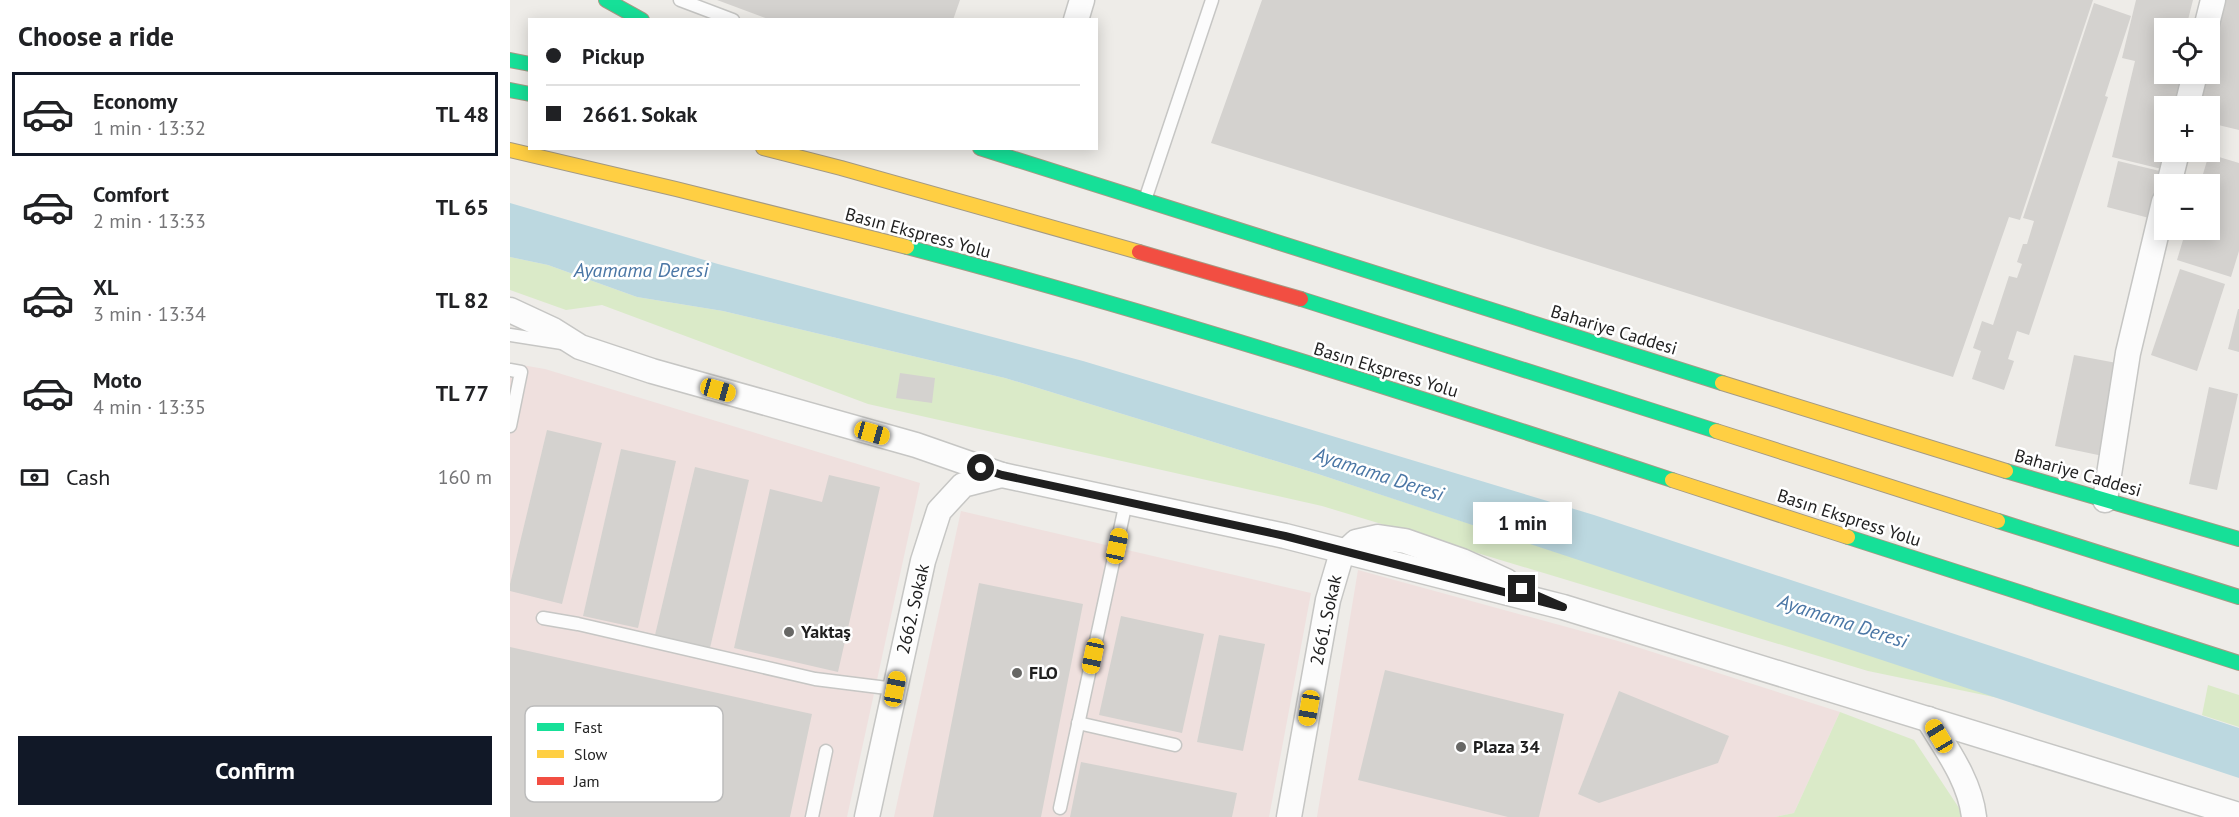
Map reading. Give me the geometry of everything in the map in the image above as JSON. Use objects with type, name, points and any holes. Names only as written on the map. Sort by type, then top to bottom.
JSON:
[{"type":"main road","points":[[606,0],[640,15]]},
{"type":"main road","points":[[510,60],[528,64]]},
{"type":"main road","points":[[510,90],[528,94]]},
{"type":"main road","name":"Basın Ekspress Yolu","points":[[510,150],[672,187],[1167,320],[1631,466],[2239,663]]},
{"type":"main road","points":[[771,150],[1268,289],[2239,597]]},
{"type":"main road","points":[[806,150],[841,168]]},
{"type":"main road","name":"Bahariye Caddesi","points":[[993,150],[1031,156],[1144,201],[1914,444],[2239,539]]},
{"type":"street","points":[[1077,18],[1082,0]]},
{"type":"street","points":[[2208,18],[2213,0]]},
{"type":"street","points":[[2105,500],[2128,353],[2155,240]]},
{"type":"street","points":[[510,310],[553,330],[580,346],[652,371],[916,445],[1002,475],[1285,536],[1563,607],[2239,815]]},
{"type":"street","name":"2662. Sokak","points":[[867,817],[923,561],[939,511],[963,485],[1002,475]]},
{"type":"street","name":"2661. Sokak","points":[[1290,817],[1328,600],[1341,556],[1346,552]]},
{"type":"street","points":[[1928,719],[1960,772],[1972,801],[1974,817]]},
{"type":"lane","points":[[680,0],[729,18]]},
{"type":"lane","points":[[1144,201],[1212,0]]},
{"type":"lane","points":[[510,335],[580,346]]},
{"type":"lane","points":[[510,370],[521,372],[510,426]]},
{"type":"lane","points":[[1060,808],[1126,502]]},
{"type":"lane","points":[[543,618],[578,624],[815,679],[895,689]]},
{"type":"lane","points":[[1078,723],[1175,745]]},
{"type":"lane","points":[[812,817],[826,751]]},
{"type":"shaded area","points":[[510,363],[545,369],[920,483],[847,817],[510,817]]},
{"type":"shaded area","points":[[961,511],[1311,593],[1269,817],[894,817]]},
{"type":"shaded area","points":[[1358,570],[1618,641],[1840,712],[1794,813],[1775,817],[1317,817]]},
{"type":"green space","points":[[510,257],[548,265],[637,297],[723,311],[1005,378],[1318,474],[2008,700],[1868,671],[1322,506],[868,404],[602,305],[566,310],[510,290]]},
{"type":"green space","points":[[2208,685],[2239,695],[2239,727],[2202,715]]},
{"type":"green space","points":[[1840,712],[1914,740],[1965,817],[1775,817],[1794,813]]},
{"type":"water","name":"Ayamama Deresi","points":[[510,203],[718,264],[1083,361],[1594,515],[2239,728],[2239,778],[1318,474],[1005,378],[723,311],[637,297],[548,265],[510,257]]},
{"type":"building","points":[[717,0],[960,0],[954,18],[766,18]]},
{"type":"building","points":[[1262,0],[2093,0],[2020,220],[2009,217],[1953,377],[1211,143]]},
{"type":"building","points":[[2136,0],[2193,0],[2188,18],[2154,18],[2154,84],[2186,84],[2183,96],[2154,96],[2154,162],[2168,162],[2166,170],[2112,157],[2135,61],[2122,58]]},
{"type":"building","points":[[2222,0],[2239,0],[2239,130],[2220,125],[2220,96],[2200,96],[2204,84],[2220,84],[2218,18]]},
{"type":"building","points":[[2094,3],[2131,16],[2105,96],[2108,97],[2029,335],[2017,331],[2008,359],[2014,361],[2004,390],[1972,379],[1981,351],[1973,348],[1982,321],[1993,325],[2009,276],[2017,278],[2022,264],[2017,262],[2023,244],[2027,244],[2034,221],[2023,218]]},
{"type":"building","points":[[2220,157],[2239,163],[2239,251],[2231,277],[2177,260],[2183,240],[2220,240],[2220,174],[2203,174],[2207,162],[2220,162]]},
{"type":"building","points":[[2118,161],[2164,172],[2164,174],[2154,174],[2153,219],[2107,207]]},
{"type":"building","points":[[2180,269],[2225,284],[2197,371],[2151,355]]},
{"type":"building","points":[[2239,309],[2239,352],[2228,349]]},
{"type":"building","points":[[2074,355],[2122,364],[2103,456],[2055,446]]},
{"type":"building","points":[[900,373],[935,378],[932,403],[896,398]]},
{"type":"building","points":[[2209,387],[2238,394],[2217,490],[2189,484]]},
{"type":"building","points":[[547,430],[602,443],[562,604],[510,591]]},
{"type":"building","points":[[621,449],[676,461],[638,628],[583,616]]},
{"type":"building","points":[[695,467],[749,480],[710,648],[655,635]]},
{"type":"building","points":[[829,475],[880,487],[838,672],[734,648],[770,489],[822,502]]},
{"type":"building","points":[[979,583],[1083,604],[1041,817],[933,817]]},
{"type":"building","points":[[1121,616],[1204,634],[1182,733],[1099,715]]},
{"type":"building","points":[[1219,635],[1265,644],[1243,751],[1197,742]]},
{"type":"building","points":[[510,647],[812,714],[790,817],[510,817]]},
{"type":"building","name":"Plaza 34","points":[[1385,670],[1564,714],[1539,817],[1508,817],[1358,780]]},
{"type":"building","points":[[1619,691],[1729,736],[1718,763],[1599,803],[1578,794]]},
{"type":"building","points":[[1081,762],[1237,793],[1232,817],[1070,817]]},
{"type":"traffic: fast","points":[[606,0],[638,18]]},
{"type":"traffic: fast","points":[[510,60],[528,64]]},
{"type":"traffic: fast","points":[[510,90],[528,94]]},
{"type":"traffic: fast","points":[[986,150],[1722,383]]},
{"type":"traffic: fast","points":[[907,247],[1196,329],[1672,480]]},
{"type":"traffic: fast","points":[[1301,299],[1716,431]]},
{"type":"traffic: fast","points":[[2006,471],[2239,539]]},
{"type":"traffic: fast","points":[[1998,521],[2239,597]]},
{"type":"traffic: fast","points":[[1848,537],[2239,663]]},
{"type":"traffic: slow","points":[[510,150],[907,247]]},
{"type":"traffic: slow","points":[[771,150],[1139,252]]},
{"type":"traffic: slow","points":[[1722,383],[2006,471]]},
{"type":"traffic: slow","points":[[1716,431],[1998,521]]},
{"type":"traffic: slow","points":[[1672,480],[1848,537]]},
{"type":"traffic: jam","points":[[1139,252],[1301,299]]},
{"type":"place","name":"Yaktaş","points":[[789,632]]},
{"type":"place","name":"FLO","points":[[1017,673]]},
{"type":"place","name":"Plaza 34","points":[[1461,747]]},
{"type":"route","points":[[981,468],[1002,475],[1285,536],[1563,607],[1522,589]]}]
